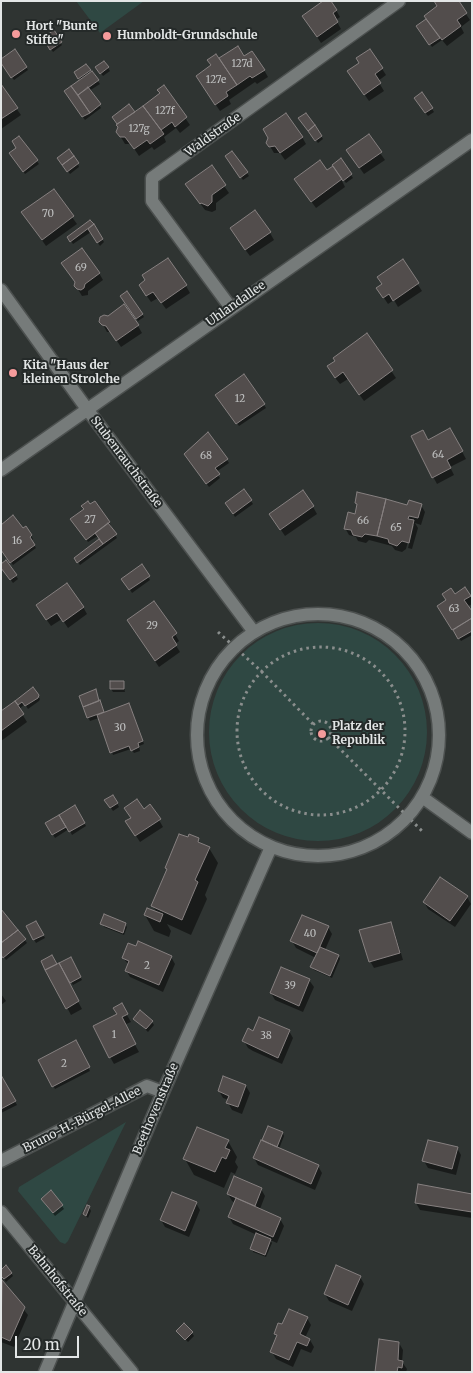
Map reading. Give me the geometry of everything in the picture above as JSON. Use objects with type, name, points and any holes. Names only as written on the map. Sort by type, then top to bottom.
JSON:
[{"type":"street","name":"Waldstraße","points":[[231,308],[152,201],[152,178],[399,1]]},
{"type":"street","name":"Uhlandallee","points":[[1,470],[472,140]]},
{"type":"street","name":"Stubenrauchstraße","points":[[1,290],[87,409],[254,632]]},
{"type":"street","points":[[328,614],[354,619],[378,630],[396,642],[411,657],[423,675],[432,693],[437,713],[439,733],[435,766],[422,798],[408,816],[386,836],[367,846],[348,852],[322,856],[296,854],[271,847],[246,832],[224,812],[208,786],[199,758],[198,722],[201,705],[214,674],[234,647],[254,632],[277,621],[302,615],[328,614]]},
{"type":"street","points":[[422,798],[472,833]]},
{"type":"street","name":"Beethovenstraße","points":[[45,1372],[163,1092],[271,847]]},
{"type":"street","name":"Bruno-H.-Bürgel-Allee","points":[[1,1161],[147,1086],[163,1092]]},
{"type":"street","name":"Bahnhofstraße","points":[[1,1212],[132,1372]]},
{"type":"path","points":[[218,632],[261,671],[313,724]]},
{"type":"path","points":[[320,646],[342,649],[356,654],[381,670],[394,688],[403,708],[406,730],[404,752],[395,773],[382,790],[360,806],[335,815],[300,814],[268,798],[246,770],[240,754],[237,736],[237,718],[242,701],[250,685],[261,671],[278,658],[299,649],[320,646]]},
{"type":"path","points":[[320,721],[326,722],[330,728],[328,737],[323,740],[314,738],[311,732],[313,724],[320,721]]},
{"type":"path","points":[[328,737],[422,832]]},
{"type":"green space","points":[[76,1],[144,1],[100,33]]},
{"type":"green space","name":"Platz der Republik","points":[[318,623],[350,628],[360,632],[369,636],[395,655],[414,681],[418,690],[422,700],[427,732],[422,764],[418,774],[414,783],[395,809],[369,828],[360,832],[350,836],[318,841],[286,836],[276,832],[267,828],[241,809],[222,783],[218,774],[214,764],[209,732],[214,700],[218,690],[222,681],[241,655],[267,636],[276,632],[286,628]]},
{"type":"green space","points":[[126,1122],[68,1241],[65,1244],[60,1242],[18,1191],[19,1187]]},
{"type":"building","points":[[323,1],[331,1],[337,10],[333,13],[338,22],[317,37],[302,16]]},
{"type":"building","points":[[434,1],[459,1],[467,13],[457,20],[461,26],[442,40],[424,16],[437,6]]},
{"type":"building","points":[[426,19],[440,38],[429,45],[416,26]]},
{"type":"building","points":[[54,30],[62,42],[50,50],[43,38]]},
{"type":"building","points":[[238,46],[244,56],[252,51],[265,70],[252,78],[250,76],[237,85],[219,58]]},
{"type":"building","points":[[15,49],[27,67],[11,78],[1,63],[1,59]]},
{"type":"building","points":[[370,49],[383,68],[375,74],[381,83],[364,95],[347,71],[359,63],[356,58]]},
{"type":"building","points":[[216,54],[237,85],[226,92],[228,96],[215,105],[196,76],[211,65],[207,60]]},
{"type":"building","points":[[104,61],[109,67],[100,74],[95,67]]},
{"type":"building","points":[[86,64],[91,70],[78,79],[74,72]]},
{"type":"building","points":[[92,71],[99,80],[78,95],[71,86]]},
{"type":"building","points":[[1,84],[18,108],[1,119]]},
{"type":"building","points":[[164,85],[187,117],[175,127],[172,122],[161,130],[143,106],[160,93],[157,90]]},
{"type":"building","points":[[71,86],[90,113],[82,117],[64,91]]},
{"type":"building","points":[[88,87],[101,104],[90,113],[78,95]]},
{"type":"building","points":[[422,92],[433,108],[425,113],[414,98]]},
{"type":"building","points":[[129,104],[135,112],[117,124],[112,117]]},
{"type":"building","points":[[143,106],[164,134],[150,144],[147,140],[134,149],[125,137],[120,137],[116,132],[118,127],[116,125]]},
{"type":"building","points":[[286,113],[303,137],[280,153],[275,146],[269,147],[266,143],[268,138],[263,129]]},
{"type":"building","points":[[306,113],[315,125],[308,131],[298,118]]},
{"type":"building","points":[[315,125],[322,136],[315,141],[308,131]]},
{"type":"building","points":[[369,134],[382,152],[359,168],[346,150]]},
{"type":"building","points":[[19,136],[38,160],[23,172],[9,153],[16,148],[12,141]]},
{"type":"building","points":[[69,149],[74,156],[62,165],[57,158]]},
{"type":"building","points":[[232,151],[248,172],[240,178],[225,156]]},
{"type":"building","points":[[74,156],[79,163],[67,172],[62,165]]},
{"type":"building","points":[[341,158],[352,174],[343,181],[332,165]]},
{"type":"building","points":[[320,160],[327,170],[333,166],[342,179],[311,202],[294,179]]},
{"type":"building","points":[[212,165],[226,185],[212,195],[212,202],[208,206],[200,204],[185,184]]},
{"type":"building","points":[[54,189],[74,216],[42,240],[21,212]]},
{"type":"building","points":[[255,210],[271,232],[245,250],[230,228]]},
{"type":"building","points":[[90,220],[94,224],[70,242],[67,237]]},
{"type":"building","points":[[94,224],[103,239],[97,243],[88,229]]},
{"type":"building","points":[[82,248],[100,273],[85,284],[81,290],[74,286],[75,282],[61,263]]},
{"type":"building","points":[[168,258],[187,285],[161,303],[153,292],[146,296],[139,285],[145,280],[142,275]]},
{"type":"building","points":[[403,259],[419,283],[393,301],[389,294],[383,298],[376,288],[382,284],[377,277]]},
{"type":"building","points":[[127,291],[143,314],[136,319],[120,296]]},
{"type":"building","points":[[124,304],[139,325],[116,341],[106,326],[99,322],[100,317],[108,316]]},
{"type":"building","points":[[367,333],[393,370],[359,395],[343,372],[335,378],[327,366],[335,361],[333,358]]},
{"type":"building","points":[[244,374],[265,404],[236,424],[215,395]]},
{"type":"building","points":[[450,428],[463,451],[447,460],[451,468],[432,478],[411,436],[423,430],[428,440]]},
{"type":"building","points":[[208,432],[228,459],[215,468],[220,474],[206,484],[184,454]]},
{"type":"building","points":[[244,489],[252,500],[233,514],[225,503]]},
{"type":"building","points":[[303,490],[314,506],[280,530],[269,514]]},
{"type":"building","points":[[357,492],[386,499],[377,536],[365,534],[362,537],[353,535],[351,530],[344,529],[348,512],[355,514]]},
{"type":"building","points":[[386,499],[407,505],[409,500],[422,504],[418,518],[409,516],[408,519],[414,520],[409,543],[402,541],[397,546],[389,543],[388,539],[377,536]]},
{"type":"building","points":[[88,501],[90,504],[95,501],[110,522],[86,540],[70,519],[84,509],[81,506]]},
{"type":"building","points":[[13,515],[23,528],[26,526],[32,535],[30,537],[35,545],[10,563],[1,550],[1,525]]},
{"type":"building","points":[[108,523],[117,534],[103,544],[95,533]]},
{"type":"building","points":[[99,539],[103,544],[77,563],[74,558]]},
{"type":"building","points":[[6,560],[17,575],[10,580],[1,568],[1,564]]},
{"type":"building","points":[[142,564],[150,576],[129,590],[121,579]]},
{"type":"building","points":[[67,583],[84,607],[63,622],[57,613],[46,620],[36,605]]},
{"type":"building","points":[[465,587],[471,596],[464,600],[472,611],[472,618],[452,630],[437,606],[446,600],[442,594],[451,588],[455,594]]},
{"type":"building","points":[[154,601],[177,633],[172,637],[177,645],[155,661],[127,620]]},
{"type":"building","points":[[472,618],[472,631],[458,639],[453,630]]},
{"type":"building","points":[[110,681],[124,681],[124,689],[110,689]]},
{"type":"building","points":[[33,687],[39,695],[38,698],[25,706],[22,702],[18,705],[15,701]]},
{"type":"building","points":[[96,689],[99,701],[83,707],[79,696]]},
{"type":"building","points":[[100,700],[104,712],[87,718],[83,707]]},
{"type":"building","points":[[15,701],[24,714],[1,731],[1,711]]},
{"type":"building","points":[[129,703],[143,741],[138,743],[139,747],[131,751],[129,746],[110,753],[97,715]]},
{"type":"building","points":[[113,795],[118,803],[110,808],[104,800]]},
{"type":"building","points":[[137,799],[144,809],[150,804],[161,819],[135,836],[125,821],[131,818],[124,808]]},
{"type":"building","points":[[75,805],[85,823],[69,832],[59,815]]},
{"type":"building","points":[[59,815],[66,827],[52,835],[45,823]]},
{"type":"building","points":[[179,834],[188,837],[189,834],[199,838],[198,842],[210,847],[195,880],[198,882],[182,920],[151,906],[167,869],[165,868]]},
{"type":"building","points":[[440,877],[468,896],[450,921],[423,902]]},
{"type":"building","points":[[147,908],[163,914],[160,922],[144,915]]},
{"type":"building","points":[[1,909],[18,930],[1,943]]},
{"type":"building","points":[[104,914],[126,923],[123,933],[100,924]]},
{"type":"building","points":[[302,915],[329,926],[317,953],[290,941]]},
{"type":"building","points":[[36,921],[44,935],[33,940],[26,926]]},
{"type":"building","points":[[391,922],[400,953],[369,962],[359,930]]},
{"type":"building","points":[[18,930],[26,939],[3,958],[1,955],[1,943]]},
{"type":"building","points":[[138,941],[172,956],[159,985],[125,971],[129,961],[122,958],[128,943],[136,946]]},
{"type":"building","points":[[320,947],[339,955],[330,976],[310,967]]},
{"type":"building","points":[[52,955],[57,964],[45,970],[41,961]]},
{"type":"building","points":[[71,957],[81,977],[70,983],[59,963]]},
{"type":"building","points":[[59,963],[79,1001],[66,1009],[45,970]]},
{"type":"building","points":[[281,967],[310,979],[299,1006],[270,993]]},
{"type":"building","points":[[122,1003],[128,1014],[122,1017],[136,1044],[109,1058],[93,1026],[117,1014],[113,1008]]},
{"type":"building","points":[[140,1010],[153,1021],[146,1029],[133,1019]]},
{"type":"building","points":[[259,1017],[290,1030],[278,1058],[242,1041],[248,1028],[253,1031]]},
{"type":"building","points":[[76,1040],[90,1067],[52,1087],[38,1060]]},
{"type":"building","points":[[1,1075],[16,1101],[1,1109]]},
{"type":"building","points":[[223,1076],[246,1085],[238,1107],[226,1103],[229,1096],[218,1091]]},
{"type":"building","points":[[268,1126],[283,1132],[277,1147],[262,1140]]},
{"type":"building","points":[[197,1127],[229,1140],[225,1148],[230,1150],[226,1159],[222,1157],[215,1172],[183,1159]]},
{"type":"building","points":[[261,1140],[319,1165],[311,1184],[253,1158]]},
{"type":"building","points":[[428,1140],[458,1147],[452,1169],[422,1161]]},
{"type":"building","points":[[234,1176],[262,1188],[255,1206],[227,1194]]},
{"type":"building","points":[[418,1184],[472,1194],[472,1212],[415,1203]]},
{"type":"building","points":[[51,1190],[63,1205],[53,1213],[41,1199]]},
{"type":"building","points":[[172,1192],[197,1202],[185,1231],[160,1220]]},
{"type":"building","points":[[236,1198],[281,1218],[273,1237],[228,1217]]},
{"type":"building","points":[[87,1205],[90,1206],[86,1216],[83,1214]]},
{"type":"building","points":[[256,1233],[271,1239],[265,1255],[250,1249]]},
{"type":"building","points":[[6,1265],[12,1273],[4,1279],[1,1276],[1,1270]]},
{"type":"building","points":[[336,1265],[361,1276],[348,1305],[324,1294]]},
{"type":"building","points":[[2,1280],[25,1307],[10,1341],[1,1337]]},
{"type":"building","points":[[289,1309],[308,1317],[300,1334],[310,1339],[307,1346],[297,1342],[289,1360],[270,1352],[277,1335],[274,1334],[278,1323],[282,1324]]},
{"type":"building","points":[[184,1323],[193,1332],[185,1340],[176,1331]]},
{"type":"building","points":[[379,1339],[399,1342],[398,1360],[403,1361],[402,1368],[398,1367],[397,1372],[375,1372]]},
{"type":"place","name":"Hort \"Bunte Stifte\"","points":[[16,34]]},
{"type":"place","name":"Humboldt-Grundschule","points":[[107,36]]},
{"type":"place","name":"Kita \"Haus der kleinen Strolche","points":[[13,373]]},
{"type":"place","name":"Platz der Republik","points":[[322,734]]}]
